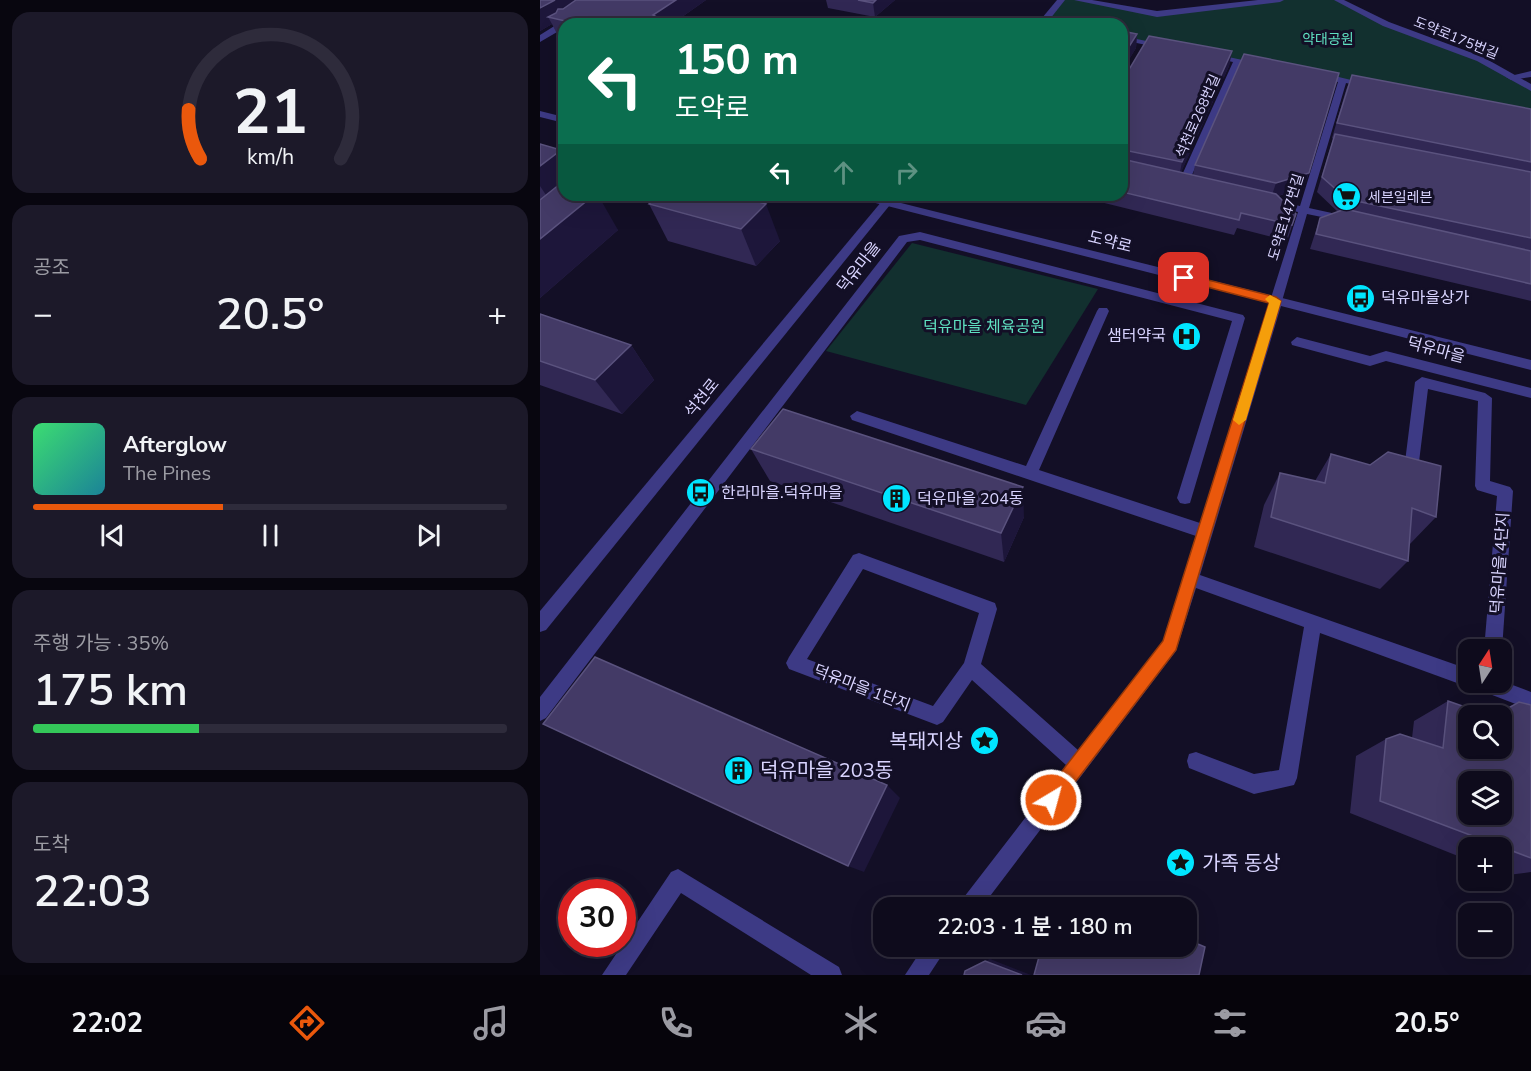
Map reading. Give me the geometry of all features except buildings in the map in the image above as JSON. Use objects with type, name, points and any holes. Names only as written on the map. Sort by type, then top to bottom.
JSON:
[{"type":"street","points":[[573,18],[602,0]]},
{"type":"street","points":[[1048,18],[1062,0]]},
{"type":"street","points":[[1078,0],[1157,14],[1280,0]]},
{"type":"street","name":"도약로175번길","points":[[1338,0],[1386,24],[1480,59],[1531,88]]},
{"type":"street","points":[[540,39],[558,28]]},
{"type":"street","points":[[1511,77],[1531,74]]},
{"type":"street","points":[[540,114],[558,118]]},
{"type":"street","name":"석천로","points":[[540,624],[887,201]]},
{"type":"street","name":"도약로","points":[[897,201],[1276,301],[1531,365]]},
{"type":"street","name":"덕유마을","points":[[540,712],[903,239],[920,236],[1239,318],[1185,498]]},
{"type":"street","points":[[976,897],[1170,645],[1276,301]]},
{"type":"street","points":[[1030,474],[1103,311]]},
{"type":"street","name":"덕유마을","points":[[1297,342],[1370,361],[1386,356],[1531,393]]},
{"type":"street","name":"덕유마을 4단지","points":[[1411,470],[1422,382],[1485,398],[1482,486],[1505,491],[1494,639]]},
{"type":"street","points":[[857,416],[1205,532]]},
{"type":"street","name":"덕유마을 1단지","points":[[859,560],[989,609],[971,667],[937,716],[795,663],[859,560]]},
{"type":"street","points":[[1191,579],[1458,674]]},
{"type":"street","points":[[1196,761],[1254,784],[1287,778],[1313,623]]},
{"type":"street","points":[[971,667],[1078,764]]},
{"type":"street","points":[[1510,693],[1531,701]]},
{"type":"street","points":[[613,975],[678,879],[831,975]]},
{"type":"street","points":[[916,975],[930,957]]},
{"type":"lane","points":[[1128,39],[1169,47]]},
{"type":"lane","points":[[1140,53],[1146,43]]},
{"type":"lane","points":[[1203,54],[1273,67]]},
{"type":"lane","name":"석천로268번길","points":[[1183,184],[1238,60]]},
{"type":"lane","points":[[1308,74],[1378,87]]},
{"type":"lane","name":"도약로147번길","points":[[1276,301],[1343,80]]},
{"type":"lane","points":[[1324,141],[1336,144]]},
{"type":"lane","points":[[1260,200],[1360,223]]},
{"type":"green space","name":"약대공원","points":[[1061,0],[1078,0],[1157,14],[1280,0],[1338,0],[1386,24],[1480,59],[1531,87],[1531,116],[1128,39],[1128,18],[1046,18]]},
{"type":"green space","name":"덕유마을 체육공원","points":[[912,243],[1098,289],[1026,405],[826,351]]},
{"type":"slow traffic","points":[[1239,420],[1276,301],[1270,299]]},
{"type":"place","name":"세븐일레븐","points":[[1347,197]]},
{"type":"place","name":"덕유마을상가","points":[[1360,298]]},
{"type":"place","name":"샘터약국","points":[[1187,336]]},
{"type":"place","name":"한라마을.덕유마을","points":[[700,493]]},
{"type":"place","name":"덕유마을 204동","points":[[896,499]]},
{"type":"place","name":"복돼지상","points":[[984,741]]},
{"type":"place","name":"덕유마을 203동","points":[[739,770]]},
{"type":"place","name":"가족 동상","points":[[1181,863]]},
{"type":"route","points":[[1051,800],[1170,645],[1276,301],[1184,278]]}]
